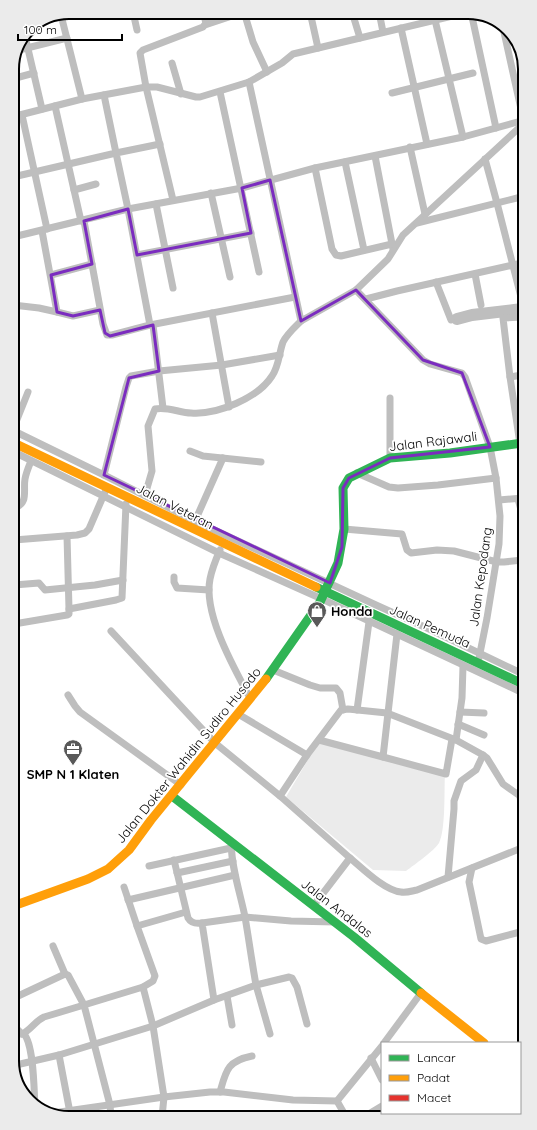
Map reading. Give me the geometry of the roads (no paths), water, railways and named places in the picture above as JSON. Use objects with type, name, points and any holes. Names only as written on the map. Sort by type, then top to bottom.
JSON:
[{"type":"main road","name":"Jalan Rajawali","points":[[326,591],[338,563],[344,529],[343,488],[348,480],[357,473],[390,458],[450,453],[518,443]]},
{"type":"main road","name":"Jalan Veteran","points":[[19,445],[129,497],[223,544],[326,591]]},
{"type":"main road","name":"Jalan Pemuda","points":[[326,591],[402,628],[478,658],[518,681]]},
{"type":"main road","name":"Jalan Dokter Wahidin Sudiro Husodo","points":[[19,904],[88,879],[107,869],[130,849],[151,820],[273,670],[326,591]]},
{"type":"main road","name":"Jalan Andalas","points":[[172,796],[232,846],[314,905],[483,1042]]},
{"type":"street","points":[[135,19],[137,30]]},
{"type":"street","points":[[205,19],[205,25]]},
{"type":"street","points":[[173,200],[146,87],[140,56],[141,51],[223,19]]},
{"type":"street","points":[[246,19],[253,42],[267,72]]},
{"type":"street","points":[[312,19],[318,48]]},
{"type":"street","points":[[354,19],[360,38]]},
{"type":"street","points":[[380,19],[383,32]]},
{"type":"street","points":[[19,116],[82,99],[146,87],[157,87],[181,94],[200,97],[249,82],[267,72],[293,54],[439,19]]},
{"type":"street","points":[[472,19],[496,128]]},
{"type":"street","points":[[62,20],[82,99]]},
{"type":"street","points":[[435,20],[463,137]]},
{"type":"street","points":[[401,28],[428,144]]},
{"type":"street","points":[[505,35],[518,95]]},
{"type":"street","points":[[23,49],[67,38]]},
{"type":"street","points":[[27,43],[42,109]]},
{"type":"street","points":[[172,63],[181,94]]},
{"type":"street","points":[[19,76],[34,73]]},
{"type":"street","points":[[392,93],[473,73]]},
{"type":"street","points":[[249,82],[301,321]]},
{"type":"street","points":[[220,92],[259,272]]},
{"type":"street","points":[[104,95],[151,325],[159,371],[163,408]]},
{"type":"street","points":[[55,106],[92,264],[104,330],[107,335],[295,297]]},
{"type":"street","points":[[22,115],[45,230],[56,312]]},
{"type":"street","points":[[19,236],[128,209],[242,188],[315,168],[463,137],[518,122]]},
{"type":"street","points":[[145,496],[152,471],[148,426],[155,409],[163,408],[196,414],[229,407],[254,394],[263,387],[276,370],[284,341],[301,321],[356,290],[388,259],[393,247],[403,235],[518,129]]},
{"type":"street","points":[[19,176],[68,163],[160,144]]},
{"type":"street","points":[[410,147],[425,214]]},
{"type":"street","points":[[375,156],[393,247]]},
{"type":"street","points":[[485,159],[518,285]]},
{"type":"street","points":[[344,162],[364,250]]},
{"type":"street","points":[[315,168],[334,252],[336,255],[341,256],[364,250],[393,247]]},
{"type":"street","points":[[74,190],[96,184]]},
{"type":"street","points":[[211,193],[230,277]]},
{"type":"street","points":[[416,223],[518,198]]},
{"type":"street","points":[[156,204],[173,288]]},
{"type":"street","points":[[136,255],[250,233]]},
{"type":"street","points":[[51,275],[92,264]]},
{"type":"street","points":[[356,290],[366,299],[518,264]]},
{"type":"street","points":[[475,274],[482,305]]},
{"type":"street","points":[[436,282],[450,320]]},
{"type":"street","name":"Jalan Kepodang","points":[[366,299],[423,360],[430,364],[462,373],[465,377],[490,447],[496,478],[500,532],[497,562],[478,658]]},
{"type":"street","points":[[19,306],[39,308],[74,316],[100,310]]},
{"type":"street","points":[[212,313],[229,407]]},
{"type":"street","points":[[518,317],[503,318],[510,377],[518,425]]},
{"type":"street","points":[[104,475],[129,378],[131,376],[159,371],[222,365],[280,354]]},
{"type":"street","points":[[510,377],[518,376]]},
{"type":"street","points":[[19,414],[28,392]]},
{"type":"street","points":[[390,398],[390,458]]},
{"type":"street","points":[[19,433],[171,508],[326,591],[369,622],[518,690]]},
{"type":"street","points":[[190,451],[203,456],[261,462]]},
{"type":"street","points":[[19,455],[219,553],[326,591]]},
{"type":"street","points":[[195,521],[223,458]]},
{"type":"street","points":[[19,506],[25,499],[25,479],[31,461]]},
{"type":"street","points":[[357,473],[389,487],[398,488],[496,478]]},
{"type":"street","points":[[19,540],[85,533],[89,529],[107,487]]},
{"type":"street","points":[[69,609],[122,598],[125,506],[129,497]]},
{"type":"street","points":[[498,500],[518,499]]},
{"type":"street","points":[[344,529],[402,534],[407,550],[411,552],[438,550],[454,551],[497,562],[518,561]]},
{"type":"street","points":[[19,623],[69,614],[67,536]]},
{"type":"street","points":[[223,544],[210,579],[209,590],[213,617],[230,662],[250,698]]},
{"type":"street","points":[[174,577],[174,582],[177,588],[209,590]]},
{"type":"street","points":[[19,585],[39,583],[45,590],[95,585],[123,580]]},
{"type":"street","points":[[357,710],[369,622]]},
{"type":"street","points":[[111,631],[215,743],[280,796],[350,858],[394,891],[402,893],[417,890],[518,850]]},
{"type":"street","points":[[383,757],[397,634]]},
{"type":"street","points":[[478,658],[518,672]]},
{"type":"street","points":[[319,740],[446,774],[460,712],[463,666]]},
{"type":"street","points":[[273,670],[320,688],[336,688],[340,694],[343,710]]},
{"type":"street","points":[[68,695],[80,712],[181,785]]},
{"type":"street","points":[[280,796],[307,755],[339,712],[343,710],[387,713],[454,740],[483,755],[492,765],[493,770],[503,784],[518,795]]},
{"type":"street","points":[[460,712],[484,714]]},
{"type":"street","points":[[238,714],[307,755]]},
{"type":"street","points":[[458,724],[484,735]]},
{"type":"street","points":[[448,877],[454,801],[461,781],[476,770],[483,755]]},
{"type":"street","points":[[149,866],[232,846],[233,861],[245,917],[256,985],[270,1034]]},
{"type":"street","points":[[314,905],[350,858]]},
{"type":"street","points":[[174,860],[179,888],[186,912],[190,921],[197,924],[245,917],[291,921],[335,922]]},
{"type":"street","points":[[177,873],[233,861]]},
{"type":"street","points":[[472,868],[469,882],[481,939],[486,941],[518,933]]},
{"type":"street","points":[[128,900],[236,874]]},
{"type":"street","points":[[459,874],[469,882]]},
{"type":"street","points":[[22,1034],[29,1031],[40,1019],[44,1017],[143,987],[153,981],[155,976],[124,887]]},
{"type":"street","points":[[137,926],[186,912]]},
{"type":"street","points":[[202,923],[214,1000]]},
{"type":"street","points":[[54,946],[65,974],[68,975],[84,1005],[111,1111]]},
{"type":"street","points":[[19,996],[65,974]]},
{"type":"street","points":[[19,1064],[59,1055],[153,1026],[214,1000],[256,985],[289,977],[292,978],[297,987],[307,1024]]},
{"type":"street","points":[[143,987],[153,1026],[164,1097],[163,1111]]},
{"type":"street","points":[[385,1042],[421,993]]},
{"type":"street","points":[[227,996],[232,1025]]},
{"type":"street","points":[[19,1031],[27,1037],[32,1062],[34,1096]]},
{"type":"street","points":[[337,1101],[381,1047]]},
{"type":"street","points":[[59,1055],[70,1111]]},
{"type":"street","points":[[222,1092],[226,1070],[239,1060],[252,1056]]},
{"type":"street","points":[[371,1058],[381,1078]]},
{"type":"street","points":[[87,1111],[110,1105],[164,1097],[222,1092],[293,1100],[337,1101]]},
{"type":"street","points":[[337,1101],[343,1111]]},
{"type":"waterway","points":[[457,319],[472,315],[518,309]]},
{"type":"place","name":"Honda","points":[[317,628]]},
{"type":"place","name":"SMP N 1 Klaten","points":[[73,766]]}]
